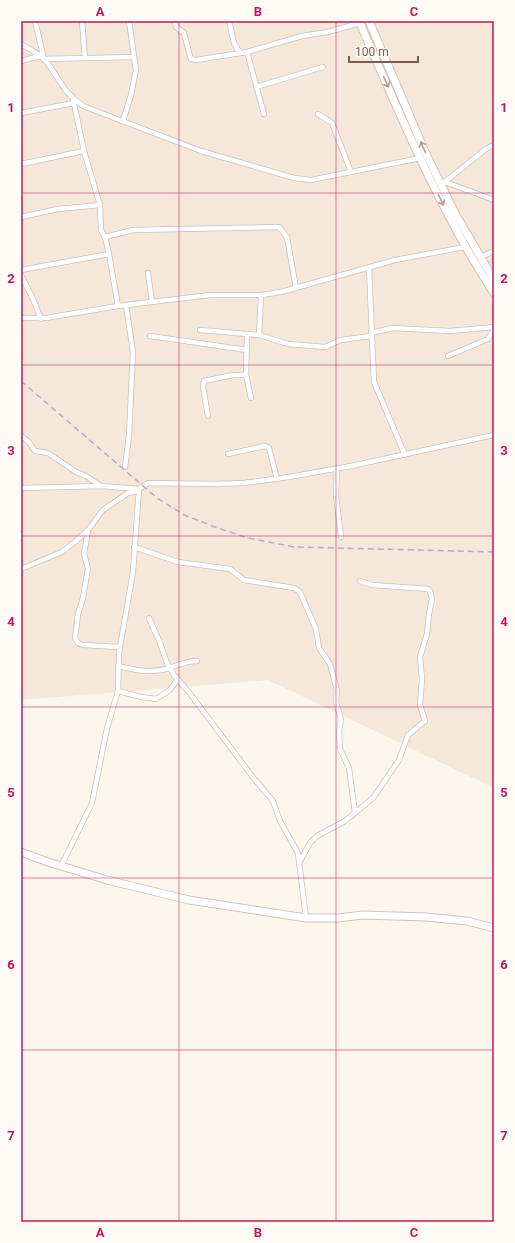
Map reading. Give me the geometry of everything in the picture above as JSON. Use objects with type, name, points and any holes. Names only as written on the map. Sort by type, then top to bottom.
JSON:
[{"type":"main road","points":[[369,21],[400,97],[443,184],[456,215],[494,280]]},
{"type":"main road","points":[[360,22],[420,158],[465,247],[494,293]]},
{"type":"main road","points":[[21,852],[107,880],[189,900],[306,918],[338,918],[363,915],[426,917],[467,921],[494,928]]},
{"type":"street","points":[[35,21],[42,58]]},
{"type":"street","points":[[82,21],[85,58]]},
{"type":"street","points":[[123,121],[131,96],[136,70],[129,21]]},
{"type":"street","points":[[175,21],[176,27],[184,33],[191,59],[196,60],[247,52],[309,35],[328,32],[360,22]]},
{"type":"street","points":[[229,21],[234,43],[240,53]]},
{"type":"street","points":[[21,44],[42,58],[74,101],[83,106],[201,151],[294,178],[302,180],[318,179],[420,158]]},
{"type":"street","points":[[247,52],[264,114]]},
{"type":"street","points":[[21,61],[42,58],[134,57]]},
{"type":"street","points":[[256,87],[323,67]]},
{"type":"street","points":[[21,113],[74,101]]},
{"type":"street","points":[[74,101],[84,151],[100,205],[101,230],[105,237],[109,254],[118,306]]},
{"type":"street","points":[[318,114],[332,123],[351,172]]},
{"type":"street","points":[[443,184],[494,144]]},
{"type":"street","points":[[21,164],[84,151]]},
{"type":"street","points":[[443,184],[494,200]]},
{"type":"street","points":[[21,217],[58,209],[100,205]]},
{"type":"street","points":[[105,237],[133,230],[279,227],[287,237],[296,288]]},
{"type":"street","points":[[21,318],[41,319],[118,306],[210,295],[261,295],[281,292],[395,260],[465,247],[472,241]]},
{"type":"street","points":[[481,258],[494,251]]},
{"type":"street","points":[[21,270],[109,254]]},
{"type":"street","points":[[369,267],[374,382],[405,455]]},
{"type":"street","points":[[148,274],[152,302]]},
{"type":"street","points":[[21,275],[41,319]]},
{"type":"street","points":[[259,335],[261,295]]},
{"type":"street","points":[[125,467],[129,436],[133,352],[126,305]]},
{"type":"street","points":[[200,330],[259,335],[288,344],[325,347],[341,340],[392,328],[450,331],[494,328]]},
{"type":"street","points":[[448,356],[488,339],[494,328]]},
{"type":"street","points":[[247,334],[246,375],[251,398]]},
{"type":"street","points":[[150,336],[247,350]]},
{"type":"street","points":[[208,416],[203,387],[204,381],[233,375],[246,375]]},
{"type":"street","points":[[21,570],[62,552],[88,530],[103,510],[128,493],[139,490],[148,483],[215,484],[244,483],[277,479],[337,469],[494,435]]},
{"type":"street","points":[[21,436],[28,441],[35,451],[48,454],[100,486]]},
{"type":"street","points":[[228,454],[265,446],[269,448],[277,479]]},
{"type":"street","points":[[337,469],[336,495],[341,537]]},
{"type":"street","points":[[21,488],[100,486],[139,490]]},
{"type":"street","points":[[62,866],[92,803],[107,728],[118,691],[118,666],[133,572],[139,490]]},
{"type":"street","points":[[88,530],[84,554],[88,568],[83,598],[78,614],[75,638],[78,643],[83,645],[120,647]]},
{"type":"street","points":[[134,547],[178,562],[230,570],[242,579],[294,588],[300,592],[316,629],[319,648],[330,664],[337,690],[336,702],[341,720],[339,731],[340,749],[349,768],[355,813]]},
{"type":"street","points":[[300,861],[310,843],[318,836],[345,821],[373,798],[399,760],[408,735],[425,721],[420,705],[422,679],[420,657],[427,634],[432,599],[430,591],[428,589],[372,585],[360,581]]},
{"type":"street","points":[[149,618],[170,668],[177,680],[188,691],[252,776],[273,801],[280,821],[296,848],[300,861],[306,918]]},
{"type":"street","points":[[118,666],[144,671],[170,668],[183,662],[196,661]]},
{"type":"street","points":[[118,691],[156,699],[170,690],[177,680]]},
{"type":"shaded area","points":[[21,21],[494,21],[494,788],[268,680],[21,700]]},
{"type":"railway","points":[[21,381],[157,498],[184,515],[215,527],[248,538],[294,547],[494,552]]}]
